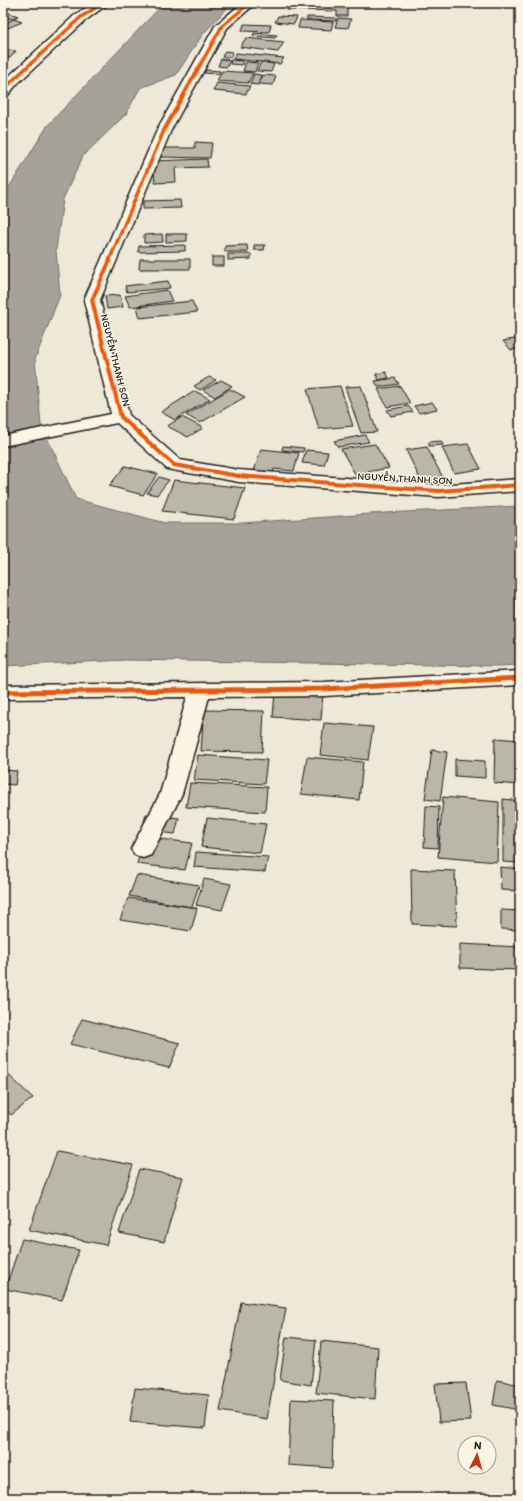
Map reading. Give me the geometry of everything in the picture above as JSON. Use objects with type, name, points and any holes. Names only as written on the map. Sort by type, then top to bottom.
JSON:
[{"type":"street","points":[[3,92],[12,81],[81,17],[103,3]]},
{"type":"street","name":"NGUYỄN THANH SƠN","points":[[250,3],[222,26],[165,128],[124,228],[92,300],[121,417],[174,465],[239,476],[439,490],[520,485]]},
{"type":"street","points":[[3,441],[121,417]]},
{"type":"street","points":[[3,692],[324,689],[520,678]]},
{"type":"street","points":[[143,849],[171,794],[200,690]]},
{"type":"shaded area","points":[[164,3],[232,3],[203,34],[176,75],[140,88],[126,114],[83,156],[63,199],[56,250],[60,295],[35,359],[41,425],[76,499],[165,523],[242,523],[385,513],[520,506],[520,665],[496,666],[126,660],[3,666],[3,197],[48,125]]},
{"type":"building","points":[[271,3],[285,3],[283,6],[271,6]]},
{"type":"building","points":[[287,3],[296,3],[296,10],[287,10]]},
{"type":"building","points":[[298,3],[347,4],[347,16],[337,16],[337,11],[298,10]]},
{"type":"building","points":[[3,11],[18,16],[11,19],[3,16]]},
{"type":"building","points":[[278,16],[297,17],[294,24],[275,22]]},
{"type":"building","points":[[307,17],[336,18],[336,21],[307,20]]},
{"type":"building","points":[[338,18],[351,19],[348,28],[335,27]]},
{"type":"building","points":[[14,19],[22,22],[3,30],[3,24]]},
{"type":"building","points":[[300,20],[333,22],[331,30],[298,28]]},
{"type":"building","points":[[244,24],[271,25],[269,32],[242,31]]},
{"type":"building","points":[[254,33],[277,35],[275,38],[253,36]]},
{"type":"building","points":[[246,38],[284,42],[278,52],[240,47]]},
{"type":"building","points":[[3,49],[16,51],[10,58],[3,57]]},
{"type":"building","points":[[225,51],[233,52],[231,57],[222,57]]},
{"type":"building","points":[[236,53],[284,58],[280,64],[233,59]]},
{"type":"building","points":[[221,59],[230,60],[227,67],[218,66]]},
{"type":"building","points":[[231,60],[243,61],[242,65],[230,64]]},
{"type":"building","points":[[246,62],[258,63],[255,72],[243,71]]},
{"type":"building","points":[[261,62],[274,64],[271,72],[257,71]]},
{"type":"building","points":[[206,70],[220,71],[219,74],[204,73]]},
{"type":"building","points":[[222,71],[253,73],[248,83],[217,81]]},
{"type":"building","points":[[254,74],[261,75],[258,85],[250,84]]},
{"type":"building","points":[[263,75],[276,76],[273,85],[259,84]]},
{"type":"building","points":[[217,83],[250,86],[246,94],[213,91]]},
{"type":"building","points":[[195,142],[212,143],[210,158],[159,157],[160,148],[195,148]]},
{"type":"building","points":[[207,159],[208,167],[175,168],[176,182],[155,183],[153,161]]},
{"type":"building","points":[[180,200],[181,208],[143,209],[143,201]]},
{"type":"building","points":[[162,234],[163,242],[144,243],[144,235]]},
{"type":"building","points":[[166,234],[187,234],[187,241],[166,242]]},
{"type":"building","points":[[185,245],[185,251],[138,252],[139,246]]},
{"type":"building","points":[[247,245],[248,252],[225,252],[225,246]]},
{"type":"building","points":[[254,245],[265,245],[264,250],[254,250]]},
{"type":"building","points":[[228,254],[251,254],[251,259],[228,260]]},
{"type":"building","points":[[212,257],[224,257],[224,266],[212,266]]},
{"type":"building","points":[[140,259],[190,259],[190,269],[139,269]]},
{"type":"building","points":[[168,281],[170,288],[127,292],[125,286]]},
{"type":"building","points":[[167,290],[172,301],[130,307],[125,296]]},
{"type":"building","points":[[120,295],[123,307],[107,309],[105,296]]},
{"type":"building","points":[[192,301],[197,312],[140,318],[137,307]]},
{"type":"building","points":[[520,338],[520,348],[511,350],[503,341]]},
{"type":"building","points":[[386,372],[389,378],[379,380],[376,374]]},
{"type":"building","points":[[209,377],[216,380],[200,390],[194,386]]},
{"type":"building","points":[[395,378],[399,384],[378,387],[375,381]]},
{"type":"building","points":[[221,380],[232,386],[215,397],[203,390]]},
{"type":"building","points":[[340,386],[353,426],[319,429],[307,389]]},
{"type":"building","points":[[361,386],[377,432],[361,433],[345,387]]},
{"type":"building","points":[[400,386],[410,403],[387,407],[378,389]]},
{"type":"building","points":[[230,389],[245,397],[200,423],[186,415]]},
{"type":"building","points":[[195,391],[210,399],[175,420],[161,412]]},
{"type":"building","points":[[432,402],[437,409],[419,413],[414,406]]},
{"type":"building","points":[[408,406],[413,412],[391,416],[387,410]]},
{"type":"building","points":[[182,417],[203,428],[188,437],[167,426]]},
{"type":"building","points":[[365,435],[369,442],[338,447],[334,441]]},
{"type":"building","points":[[441,441],[443,445],[429,446],[429,442]]},
{"type":"building","points":[[375,444],[389,468],[355,474],[341,449]]},
{"type":"building","points":[[468,444],[481,469],[454,473],[442,447]]},
{"type":"building","points":[[283,446],[304,448],[303,452],[282,450]]},
{"type":"building","points":[[427,447],[445,482],[423,485],[406,450]]},
{"type":"building","points":[[261,449],[299,453],[294,471],[274,469],[273,473],[254,471]]},
{"type":"building","points":[[306,450],[328,452],[324,465],[302,463]]},
{"type":"building","points":[[125,466],[158,474],[143,495],[109,486]]},
{"type":"building","points":[[159,477],[169,480],[157,495],[147,493]]},
{"type":"building","points":[[174,480],[245,488],[234,519],[162,511]]},
{"type":"building","points":[[275,691],[323,693],[321,720],[273,717]]},
{"type":"building","points":[[204,710],[264,711],[262,752],[201,751]]},
{"type":"building","points":[[324,723],[373,727],[368,760],[320,755]]},
{"type":"building","points":[[495,738],[520,740],[520,785],[494,783]]},
{"type":"building","points":[[432,750],[447,752],[440,801],[425,799]]},
{"type":"building","points":[[198,755],[267,760],[264,784],[194,780]]},
{"type":"building","points":[[307,757],[363,762],[359,800],[301,794]]},
{"type":"building","points":[[455,759],[485,761],[485,778],[455,776]]},
{"type":"building","points":[[3,770],[17,771],[15,785],[3,784]]},
{"type":"building","points":[[190,783],[267,787],[265,812],[186,807]]},
{"type":"building","points":[[443,797],[499,802],[497,862],[438,857]]},
{"type":"building","points":[[503,799],[520,801],[520,863],[503,862]]},
{"type":"building","points":[[426,806],[439,807],[438,848],[424,847]]},
{"type":"building","points":[[146,814],[179,818],[175,834],[142,830]]},
{"type":"building","points":[[207,818],[266,824],[260,853],[201,847]]},
{"type":"building","points":[[144,837],[192,843],[185,870],[137,864]]},
{"type":"building","points":[[196,852],[268,857],[265,872],[194,867]]},
{"type":"building","points":[[500,867],[520,869],[520,891],[501,890]]},
{"type":"building","points":[[411,869],[455,871],[457,926],[412,924]]},
{"type":"building","points":[[137,875],[199,885],[192,907],[129,896]]},
{"type":"building","points":[[204,879],[231,884],[222,910],[196,905]]},
{"type":"building","points":[[128,898],[197,908],[191,931],[120,920]]},
{"type":"building","points":[[501,910],[520,911],[520,930],[501,929]]},
{"type":"building","points":[[460,944],[520,947],[520,970],[460,968]]},
{"type":"building","points":[[82,1019],[180,1043],[169,1068],[70,1044]]},
{"type":"building","points":[[3,1070],[33,1098],[11,1115],[3,1107]]},
{"type":"building","points":[[57,1151],[133,1165],[106,1245],[29,1230]]},
{"type":"building","points":[[139,1169],[183,1177],[164,1242],[119,1233]]},
{"type":"building","points":[[22,1239],[79,1250],[62,1300],[5,1289]]},
{"type":"building","points":[[241,1302],[286,1308],[267,1419],[220,1411]]},
{"type":"building","points":[[286,1337],[316,1340],[311,1385],[280,1380]]},
{"type":"building","points":[[321,1341],[378,1347],[375,1399],[316,1393]]},
{"type":"building","points":[[497,1380],[520,1385],[520,1410],[493,1405]]},
{"type":"building","points":[[466,1383],[471,1421],[439,1422],[435,1384]]},
{"type":"building","points":[[135,1388],[209,1395],[205,1428],[130,1422]]},
{"type":"building","points":[[291,1399],[334,1401],[332,1468],[288,1465]]},
{"type":"cycle path","points":[[3,92],[12,81],[81,17],[103,3]]},
{"type":"cycle path","points":[[250,3],[222,26],[165,128],[124,228],[92,300],[121,417],[174,465],[239,476],[439,491],[520,485]]},
{"type":"cycle path","points":[[3,692],[324,689],[520,678]]}]
